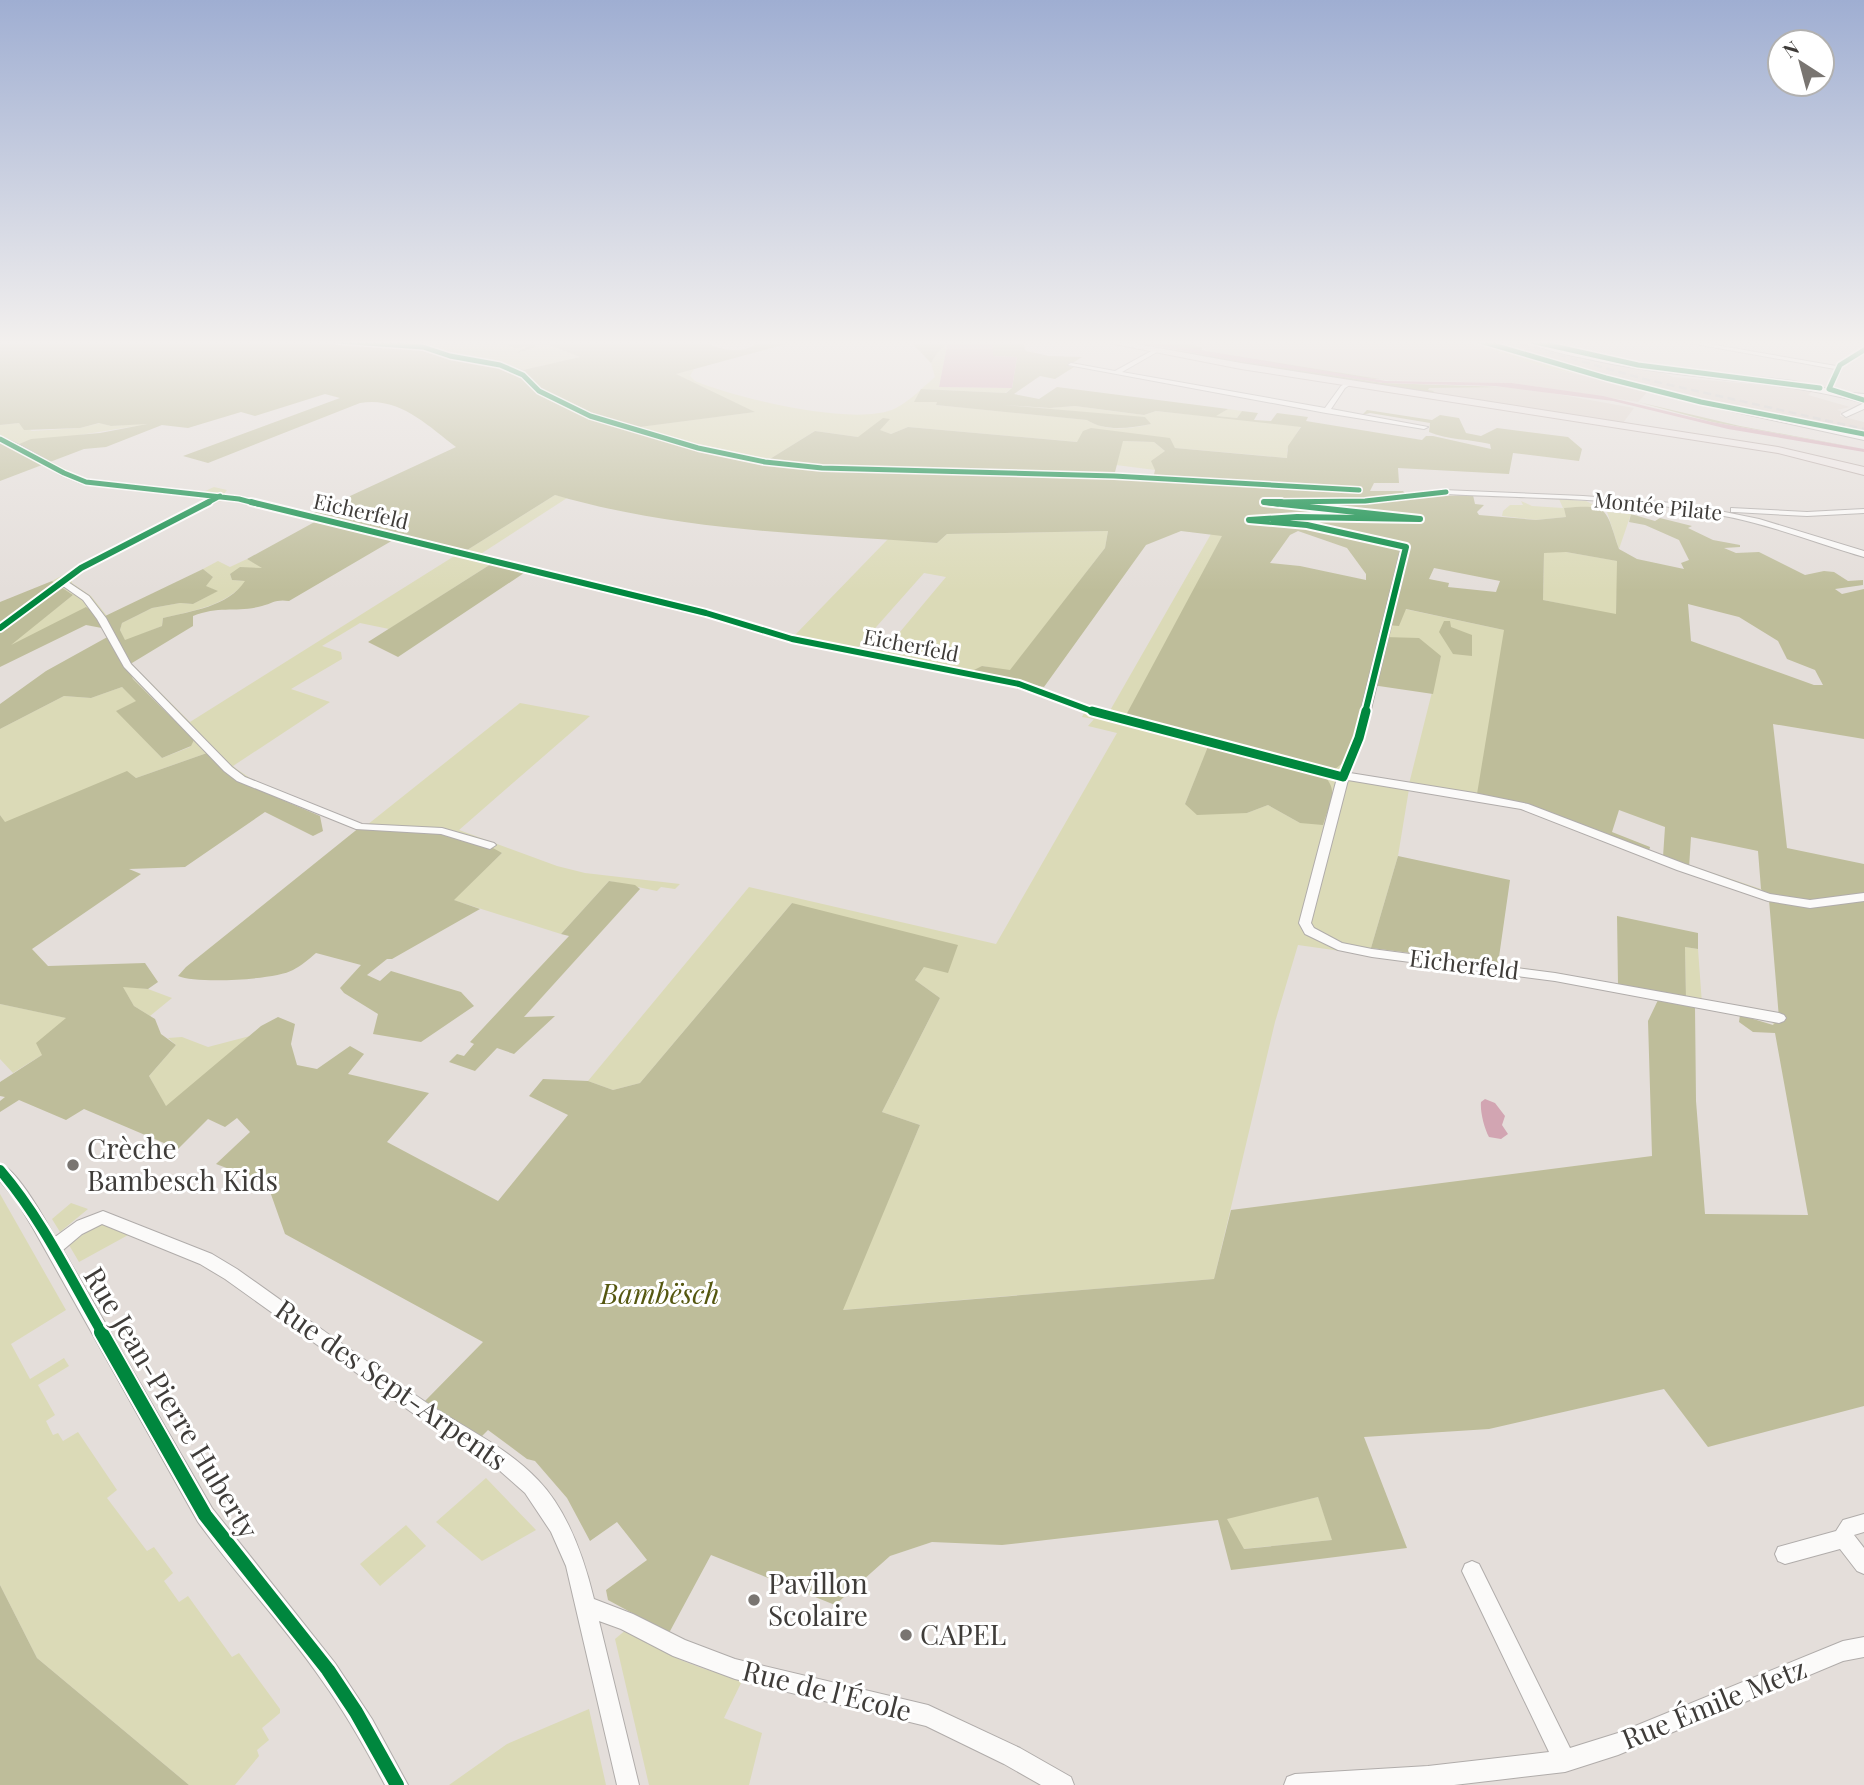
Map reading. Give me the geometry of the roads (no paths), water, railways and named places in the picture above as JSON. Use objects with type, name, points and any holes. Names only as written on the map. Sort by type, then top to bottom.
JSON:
[{"type":"main road","points":[[1614,424],[1778,450],[1864,471]]},
{"type":"street","points":[[1403,424],[1424,428]]},
{"type":"street","points":[[1800,424],[1864,438]]},
{"type":"street","points":[[0,439],[32,453],[69,477],[86,482],[220,496]]},
{"type":"street","name":"Montée Pilate","points":[[1446,492],[1623,501],[1689,508],[1739,517],[1864,554]]},
{"type":"street","points":[[0,628],[99,558],[220,496]]},
{"type":"street","name":"Eicherfeld","points":[[220,496],[367,529],[587,586],[706,613],[792,639],[1019,684],[1100,714],[1343,777],[1524,806],[1681,867],[1768,897],[1810,904],[1864,897]]},
{"type":"street","points":[[1689,508],[1807,514],[1864,511]]},
{"type":"street","name":"Eicherfeld","points":[[1389,543],[1406,547],[1359,738],[1343,777],[1306,923],[1308,931],[1338,946],[1372,953],[1555,977],[1779,1018]]},
{"type":"street","points":[[63,582],[86,598],[101,618],[127,665],[228,769],[242,779],[360,827],[442,831],[490,845]]},
{"type":"street","points":[[0,1170],[22,1196],[54,1248]]},
{"type":"street","name":"Rue des Sept-Arpents","points":[[54,1248],[77,1228],[90,1220],[103,1217],[206,1259],[271,1300],[420,1408],[498,1457],[532,1487],[558,1525],[576,1565],[628,1785]]},
{"type":"street","name":"Rue Jean-Pierre Huberty","points":[[54,1248],[205,1515],[231,1552],[328,1670],[365,1727],[397,1785]]},
{"type":"street","points":[[1864,1522],[1850,1526],[1845,1531],[1844,1538],[1864,1564]]},
{"type":"street","points":[[1785,1553],[1844,1538]]},
{"type":"street","points":[[1472,1571],[1565,1761]]},
{"type":"street","name":"Rue de l'École","points":[[586,1606],[626,1621],[680,1649],[735,1668],[928,1716],[1012,1756],[1063,1785]]},
{"type":"street","name":"Rue Émile Metz","points":[[1295,1785],[1431,1781],[1565,1761],[1618,1744],[1843,1651],[1864,1647]]},
{"type":"railway","points":[[1843,424],[1864,429]]},
{"type":"place","name":"Crèche Bambesch Kids","points":[[73,1165]]},
{"type":"place","name":"Pavillon Scolaire","points":[[754,1600]]},
{"type":"place","name":"CAPEL","points":[[906,1635]]},
{"type":"park label","name":"Bambësch","points":[[660,1294]]}]
